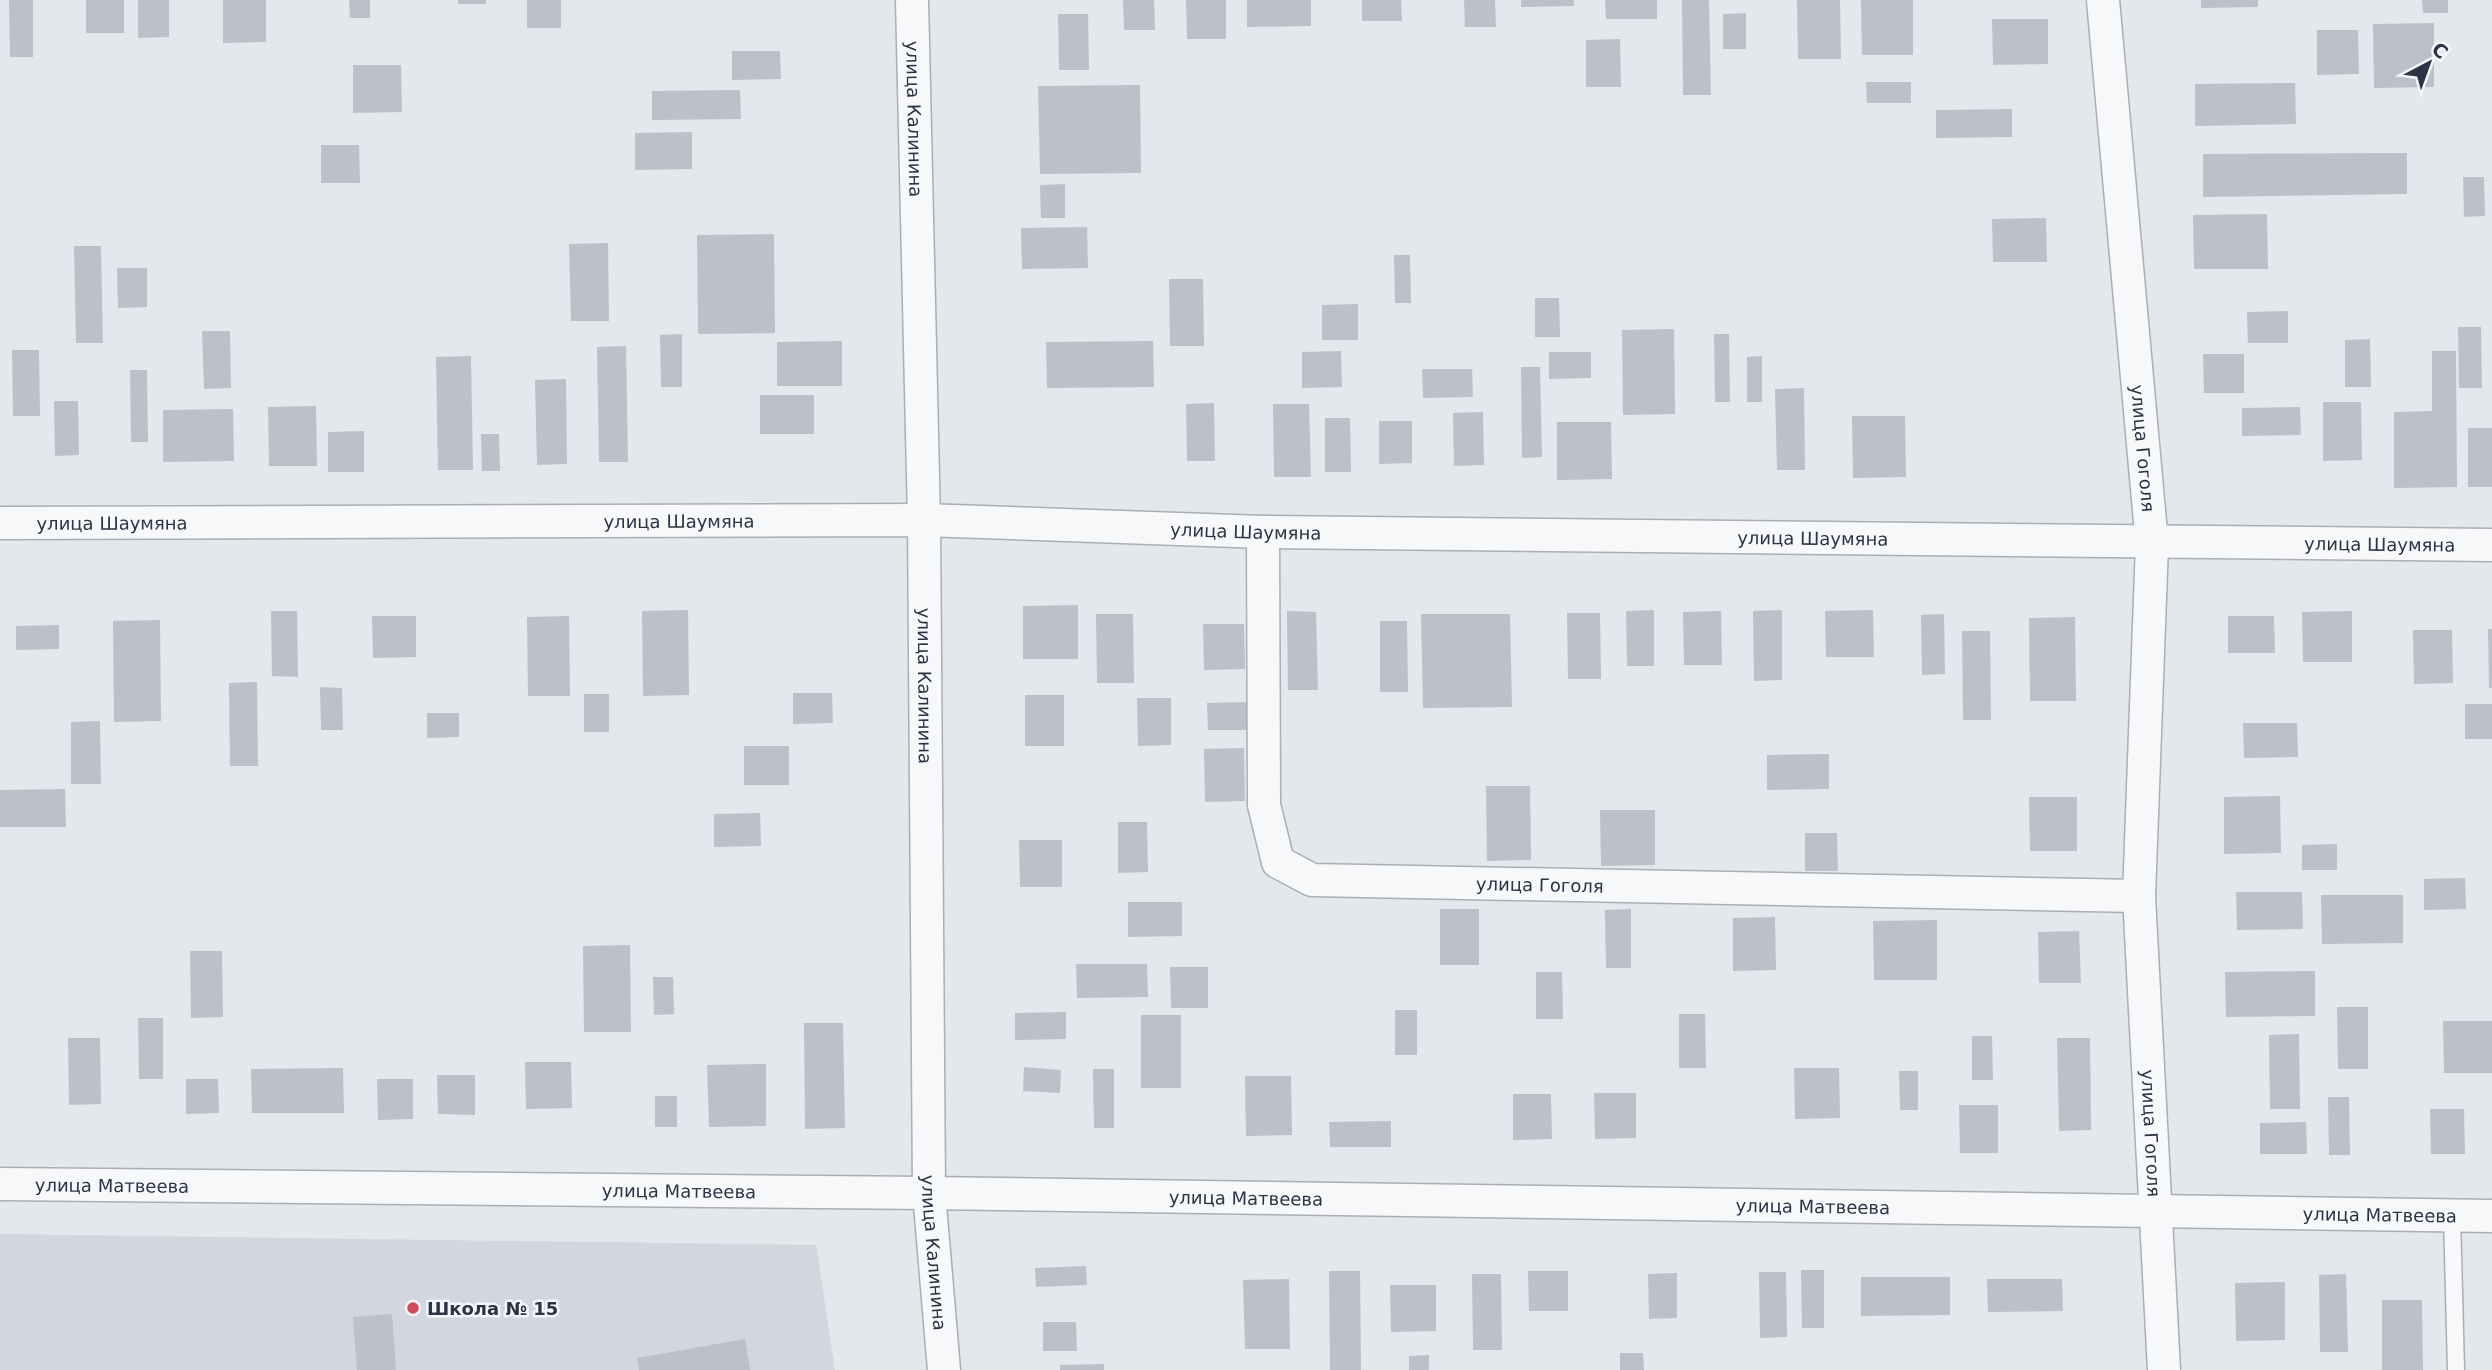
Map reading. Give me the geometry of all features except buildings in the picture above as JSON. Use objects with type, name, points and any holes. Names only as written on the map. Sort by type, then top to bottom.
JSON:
[{"type":"street","name":"улица Калинина","points":[[912,0],[924,520],[929,1193],[944,1370]]},
{"type":"street","name":"улица Гоголя","points":[[2103,0],[2151,544],[2139,896],[2164,1370]]},
{"type":"street","name":"улица Шаумяна","points":[[0,523],[924,520],[1263,533],[2151,544],[2492,545]]},
{"type":"street","name":"улица Гоголя","points":[[1263,533],[1264,805],[1278,862],[1312,880],[2139,896]]},
{"type":"street","name":"улица Матвеева","points":[[0,1184],[929,1193],[2492,1216]]},
{"type":"lane","points":[[2452,1215],[2456,1370]]},
{"type":"shaded area","name":"Школа № 15","points":[[0,1234],[816,1245],[835,1370],[0,1370]]},
{"type":"place","name":"Школа № 15","points":[[413,1308]]}]
